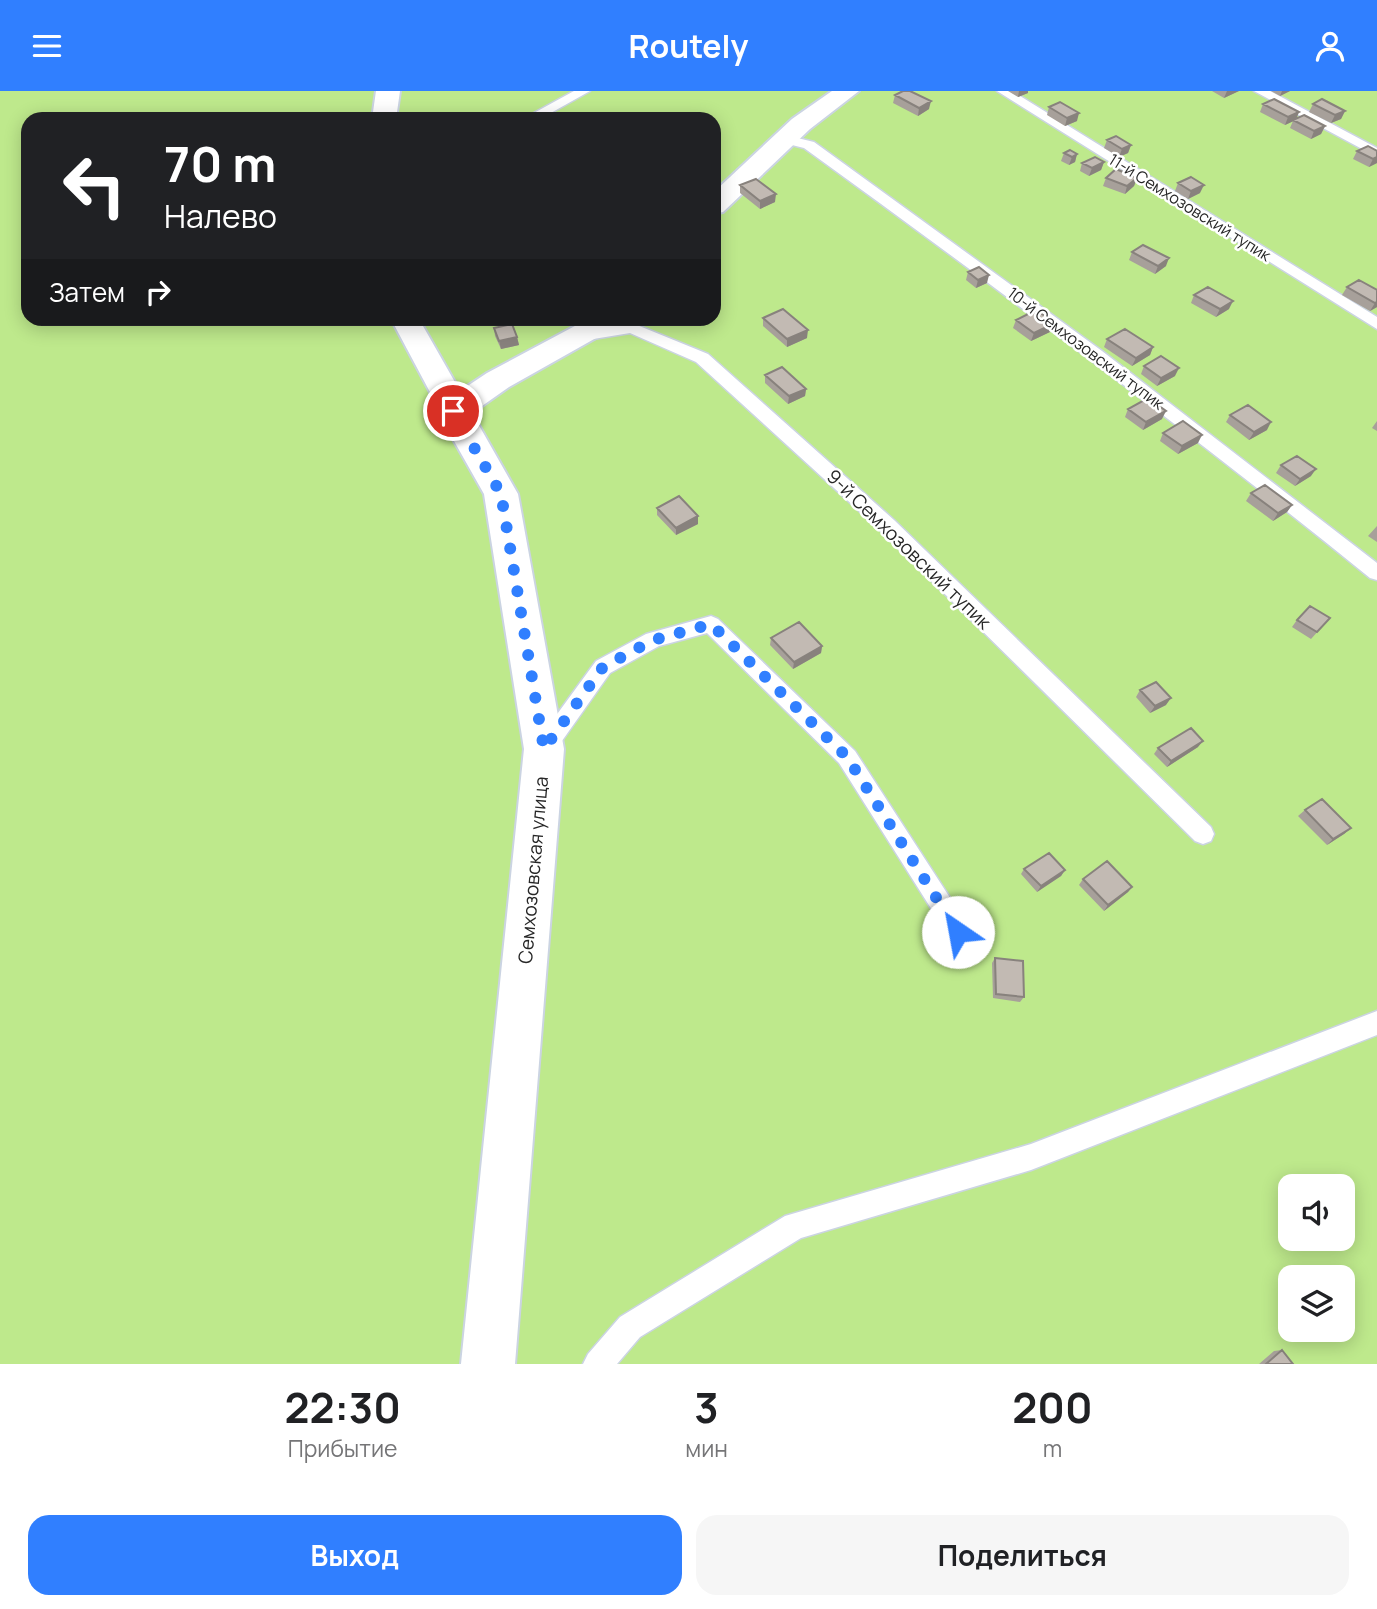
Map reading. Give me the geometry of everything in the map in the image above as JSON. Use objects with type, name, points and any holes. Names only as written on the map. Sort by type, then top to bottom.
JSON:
[{"type":"street","points":[[385,112],[388,91]]},
{"type":"street","points":[[721,198],[785,139],[847,91]]},
{"type":"street","name":"Семхозовская улица","points":[[409,326],[501,494],[544,749],[488,1364]]},
{"type":"street","points":[[453,411],[498,380],[597,326]]},
{"type":"lane","points":[[544,112],[584,91]]},
{"type":"lane","name":"11-й Семхозовский тупик","points":[[1003,91],[1377,324]]},
{"type":"lane","points":[[1260,91],[1377,153]]},
{"type":"lane","name":"10-й Семхозовский тупик","points":[[785,139],[809,145],[989,274],[1259,478],[1377,573]]},
{"type":"lane","name":"9-й Семхозовский тупик","points":[[581,336],[632,328],[702,358],[887,526],[1203,834]]},
{"type":"lane","points":[[544,749],[603,667],[653,640],[711,624],[847,757],[958,932]]},
{"type":"lane","points":[[598,1364],[630,1327],[795,1226],[1031,1157],[1377,1023]]},
{"type":"green space","points":[[0,91],[1377,91],[1377,1364],[0,1364]]},
{"type":"building","points":[[910,91],[931,101],[919,108],[895,95]]},
{"type":"building","points":[[1274,99],[1299,112],[1288,117],[1263,104]]},
{"type":"building","points":[[1322,99],[1345,111],[1335,115],[1313,104]]},
{"type":"building","points":[[1060,102],[1079,113],[1067,118],[1049,107]]},
{"type":"building","points":[[1304,115],[1325,126],[1314,131],[1293,120]]},
{"type":"building","points":[[1116,136],[1131,145],[1122,149],[1107,140]]},
{"type":"building","points":[[1368,146],[1377,151],[1377,157],[1373,159],[1357,151]]},
{"type":"building","points":[[1070,150],[1077,154],[1072,157],[1064,153]]},
{"type":"building","points":[[1095,157],[1104,162],[1092,168],[1082,163]]},
{"type":"building","points":[[1116,169],[1137,178],[1127,186],[1106,178]]},
{"type":"building","points":[[1191,177],[1204,185],[1191,191],[1178,183]]},
{"type":"building","points":[[756,179],[776,194],[760,201],[740,185]]},
{"type":"building","points":[[1143,245],[1169,258],[1158,266],[1132,252]]},
{"type":"building","points":[[979,267],[989,275],[978,280],[968,272]]},
{"type":"building","points":[[1359,280],[1377,290],[1377,302],[1347,287]]},
{"type":"building","points":[[1208,287],[1233,301],[1220,309],[1194,295]]},
{"type":"building","points":[[783,309],[808,330],[787,339],[763,318]]},
{"type":"building","points":[[1036,310],[1055,323],[1034,333],[1016,320]]},
{"type":"building","points":[[513,326],[517,337],[499,341],[494,328]]},
{"type":"building","points":[[1125,329],[1153,347],[1136,358],[1107,339]]},
{"type":"building","points":[[1161,356],[1179,368],[1161,378],[1144,366]]},
{"type":"building","points":[[782,367],[806,389],[789,396],[765,375]]},
{"type":"building","points":[[1148,398],[1166,411],[1146,422],[1128,409]]},
{"type":"building","points":[[1248,405],[1271,422],[1254,432],[1230,415]]},
{"type":"building","points":[[1183,421],[1202,435],[1182,446],[1163,433]]},
{"type":"building","points":[[1297,456],[1316,469],[1300,479],[1281,465]]},
{"type":"building","points":[[1265,485],[1292,505],[1278,513],[1251,493]]},
{"type":"building","points":[[679,496],[698,516],[676,528],[657,508]]},
{"type":"building","points":[[1310,606],[1330,618],[1317,632],[1297,620]]},
{"type":"building","points":[[799,622],[822,646],[794,662],[771,638]]},
{"type":"building","points":[[1156,682],[1171,698],[1155,706],[1140,690]]},
{"type":"building","points":[[1191,728],[1203,741],[1171,761],[1158,748]]},
{"type":"building","points":[[1322,799],[1351,828],[1333,839],[1305,810]]},
{"type":"building","points":[[1049,853],[1065,870],[1041,886],[1024,869]]},
{"type":"building","points":[[1107,861],[1132,887],[1108,905],[1083,879]]},
{"type":"building","points":[[995,958],[1023,961],[1024,997],[996,994]]},
{"type":"building","points":[[1282,1350],[1293,1364],[1266,1364]]},
{"type":"route","points":[[453,411],[501,494],[544,749],[603,667],[653,640],[711,624],[847,757],[958,932]]}]
